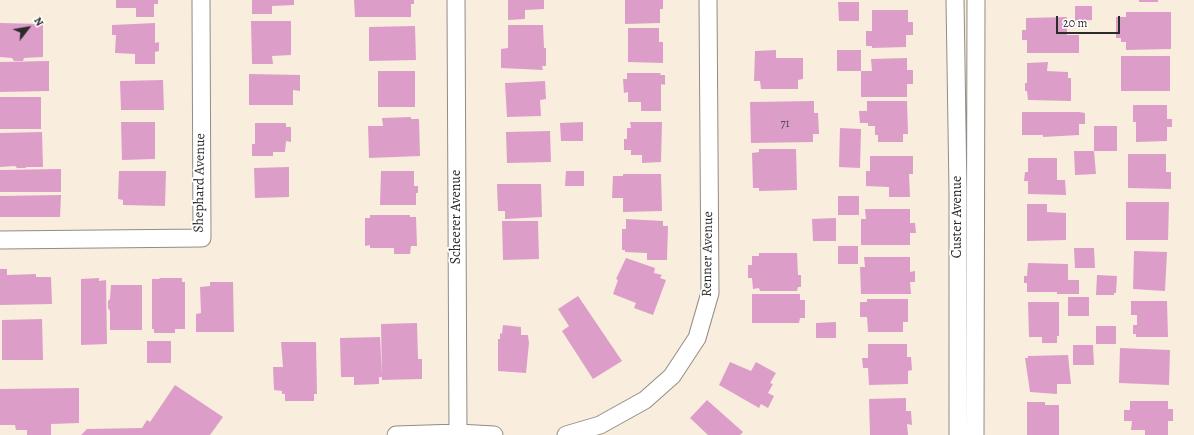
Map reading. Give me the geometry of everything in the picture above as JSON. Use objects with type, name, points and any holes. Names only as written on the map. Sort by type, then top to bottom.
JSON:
[{"type":"street","name":"Shephard Avenue","points":[[0,240],[202,238],[202,0]]},
{"type":"street","name":"Scheerer Avenue","points":[[456,0],[458,433]]},
{"type":"street","name":"Renner Avenue","points":[[566,435],[600,425],[645,400],[672,376],[697,338],[705,316],[710,292],[708,0]]},
{"type":"street","name":"Custer Avenue","points":[[955,0],[958,191],[958,435]]},
{"type":"street","name":"Custer Avenue","points":[[976,0],[976,435]]},
{"type":"street","points":[[396,435],[458,433],[494,435]]},
{"type":"building","points":[[116,0],[158,0],[158,4],[154,4],[154,17],[136,17],[136,8],[116,8]]},
{"type":"building","points":[[252,0],[294,0],[294,5],[272,6],[272,14],[252,14]]},
{"type":"building","points":[[354,0],[414,0],[414,4],[411,4],[411,17],[355,17]]},
{"type":"building","points":[[508,0],[544,0],[544,9],[525,10],[525,19],[508,20]]},
{"type":"building","points":[[625,0],[663,0],[663,9],[660,9],[660,23],[625,24]]},
{"type":"building","points":[[1139,0],[1158,0],[1158,2],[1139,2]]},
{"type":"building","points":[[838,2],[859,2],[859,21],[839,21]]},
{"type":"building","points":[[1075,6],[1092,6],[1092,20],[1075,21]]},
{"type":"building","points":[[872,10],[908,10],[908,22],[913,22],[913,35],[906,35],[906,47],[872,48],[872,46],[866,46],[866,31],[872,31]]},
{"type":"building","points":[[1126,12],[1171,12],[1171,49],[1126,50],[1126,42],[1121,42],[1121,38],[1116,38],[1116,17],[1126,17]]},
{"type":"building","points":[[1067,17],[1067,35],[1079,35],[1079,53],[1027,53],[1027,40],[1022,40],[1022,30],[1026,30],[1026,18]]},
{"type":"building","points":[[251,21],[291,21],[291,55],[272,56],[273,64],[252,64]]},
{"type":"building","points":[[0,23],[43,24],[43,57],[24,58],[23,61],[14,61],[12,58],[0,57]]},
{"type":"building","points":[[155,23],[155,43],[159,42],[159,51],[155,52],[155,64],[135,64],[135,54],[115,53],[116,35],[112,35],[112,25]]},
{"type":"building","points":[[508,25],[543,25],[544,48],[546,48],[546,66],[542,66],[543,70],[501,68],[501,49],[508,48]]},
{"type":"building","points":[[415,26],[416,60],[369,61],[369,27]]},
{"type":"building","points":[[628,28],[659,28],[659,42],[663,42],[663,63],[628,62]]},
{"type":"building","points":[[776,50],[776,58],[803,58],[803,79],[798,80],[798,89],[761,89],[760,81],[754,81],[755,51]]},
{"type":"building","points":[[837,50],[861,50],[861,71],[837,71]]},
{"type":"building","points":[[1121,56],[1170,56],[1170,91],[1121,91]]},
{"type":"building","points":[[907,58],[907,70],[913,70],[913,84],[907,84],[907,97],[861,97],[861,71],[872,71],[871,59]]},
{"type":"building","points":[[49,61],[49,91],[0,92],[0,62]]},
{"type":"building","points":[[1048,62],[1047,71],[1068,72],[1068,78],[1071,78],[1071,101],[1028,100],[1027,91],[1025,91],[1025,83],[1027,83],[1027,63]]},
{"type":"building","points":[[378,71],[415,71],[415,107],[378,107]]},
{"type":"building","points":[[627,73],[661,73],[660,75],[665,75],[665,85],[661,84],[661,111],[641,111],[641,102],[628,102],[628,92],[624,93],[623,79],[627,79]]},
{"type":"building","points":[[249,74],[300,75],[300,91],[293,90],[293,105],[249,105]]},
{"type":"building","points":[[163,80],[164,110],[121,110],[120,81]]},
{"type":"building","points":[[545,81],[546,99],[540,100],[541,116],[507,117],[505,83]]},
{"type":"building","points":[[0,97],[41,97],[41,129],[0,129]]},
{"type":"building","points":[[814,101],[814,113],[818,113],[819,134],[813,134],[813,142],[751,143],[750,102]]},
{"type":"building","points":[[867,101],[907,101],[908,134],[903,134],[903,142],[878,142],[878,135],[875,135],[875,126],[868,126],[868,123],[860,123],[859,111],[867,111]]},
{"type":"building","points":[[1133,105],[1167,105],[1167,119],[1172,119],[1172,127],[1167,127],[1167,141],[1136,142],[1136,122],[1133,122]]},
{"type":"building","points":[[1022,112],[1085,113],[1085,124],[1079,124],[1079,135],[1043,137],[1043,135],[1022,135]]},
{"type":"building","points":[[411,117],[411,119],[419,119],[420,156],[369,158],[368,126],[383,126],[382,118]]},
{"type":"building","points":[[121,122],[155,122],[155,159],[122,160]]},
{"type":"building","points":[[583,122],[583,141],[561,141],[560,123]]},
{"type":"building","points":[[630,122],[662,122],[661,162],[642,163],[642,155],[631,155],[631,150],[624,150],[624,139],[627,139],[627,128],[631,128]]},
{"type":"building","points":[[255,123],[286,123],[286,127],[291,127],[291,142],[286,141],[285,152],[273,152],[273,156],[252,156],[252,144],[255,144]]},
{"type":"building","points":[[1094,126],[1117,126],[1117,151],[1094,151]]},
{"type":"building","points":[[840,128],[861,129],[860,168],[839,167]]},
{"type":"building","points":[[550,131],[551,162],[507,163],[506,132]]},
{"type":"building","points":[[42,132],[43,167],[0,167],[0,133]]},
{"type":"building","points":[[759,149],[796,149],[797,190],[759,191],[759,188],[753,188],[752,153],[759,152]]},
{"type":"building","points":[[1074,151],[1094,151],[1096,174],[1075,175]]},
{"type":"building","points":[[1128,154],[1166,154],[1166,172],[1171,172],[1171,189],[1128,188]]},
{"type":"building","points":[[870,156],[913,156],[913,174],[909,174],[910,197],[889,197],[889,187],[866,186],[866,171],[870,171]]},
{"type":"building","points":[[1028,158],[1057,158],[1057,180],[1065,180],[1066,195],[1028,194],[1028,181],[1024,181],[1025,172],[1028,172]]},
{"type":"building","points":[[289,167],[289,197],[255,198],[254,168]]},
{"type":"building","points":[[61,169],[61,192],[0,192],[0,170]]},
{"type":"building","points":[[119,171],[166,171],[165,206],[123,205],[123,200],[118,199]]},
{"type":"building","points":[[381,171],[414,171],[414,186],[418,186],[418,193],[416,193],[416,205],[380,205]]},
{"type":"building","points":[[566,171],[584,171],[584,186],[565,186]]},
{"type":"building","points":[[623,174],[661,174],[662,211],[623,212],[623,198],[612,198],[613,176],[623,176]]},
{"type":"building","points":[[497,184],[541,184],[542,217],[505,219],[505,211],[498,211]]},
{"type":"building","points":[[61,195],[60,217],[0,217],[0,196]]},
{"type":"building","points":[[838,196],[859,196],[859,215],[838,215]]},
{"type":"building","points":[[1126,202],[1169,202],[1168,240],[1126,240]]},
{"type":"building","points":[[1027,204],[1047,204],[1047,212],[1066,213],[1066,240],[1027,241]]},
{"type":"building","points":[[865,209],[910,209],[910,223],[915,223],[916,233],[910,233],[910,245],[861,245],[861,219],[866,219]]},
{"type":"building","points":[[370,215],[410,215],[410,217],[416,217],[417,246],[411,246],[410,254],[394,254],[394,248],[370,248],[370,245],[365,246],[365,218],[370,218]]},
{"type":"building","points":[[836,218],[836,241],[813,241],[812,219]]},
{"type":"building","points":[[626,219],[663,221],[663,226],[668,226],[667,260],[647,260],[647,253],[625,252],[625,250],[622,250],[622,229],[626,229]]},
{"type":"building","points":[[502,221],[538,221],[539,259],[503,260]]},
{"type":"building","points":[[838,246],[858,246],[858,264],[838,264]]},
{"type":"building","points":[[1074,248],[1094,248],[1095,268],[1075,268]]},
{"type":"building","points":[[1134,251],[1167,252],[1165,291],[1133,289]]},
{"type":"building","points":[[759,253],[797,253],[798,275],[801,275],[801,287],[798,287],[797,291],[760,291],[759,288],[753,289],[752,278],[748,278],[748,265],[752,265],[752,256],[759,256]]},
{"type":"building","points":[[864,257],[910,257],[910,272],[915,271],[915,282],[910,282],[911,294],[861,294],[860,267],[865,267]]},
{"type":"building","points":[[626,258],[655,268],[654,273],[662,275],[660,278],[666,280],[653,315],[634,308],[636,303],[613,294],[618,280],[616,279]]},
{"type":"building","points":[[1028,263],[1068,264],[1068,280],[1079,280],[1079,294],[1027,292],[1027,283],[1024,283],[1024,276],[1027,276]]},
{"type":"building","points":[[0,269],[7,269],[7,275],[36,274],[36,277],[51,277],[52,304],[0,305]]},
{"type":"building","points":[[1097,275],[1117,276],[1116,293],[1114,293],[1114,295],[1096,295]]},
{"type":"building","points":[[99,278],[99,281],[106,280],[107,344],[81,345],[81,279]]},
{"type":"building","points":[[159,278],[182,278],[182,282],[185,282],[185,329],[175,329],[175,333],[154,333],[154,329],[152,329],[152,279],[160,279]]},
{"type":"building","points":[[210,282],[233,282],[234,332],[196,332],[196,314],[201,313],[200,287],[210,286]]},
{"type":"building","points":[[111,285],[142,285],[142,330],[110,330],[110,311],[108,308],[108,301],[110,299]]},
{"type":"building","points":[[752,294],[800,294],[800,300],[805,300],[805,318],[800,318],[799,323],[752,323]]},
{"type":"building","points":[[578,296],[622,361],[593,379],[562,331],[569,326],[558,309]]},
{"type":"building","points":[[1068,297],[1089,297],[1089,316],[1068,316]]},
{"type":"building","points":[[867,299],[908,299],[908,322],[903,322],[903,332],[868,332],[867,317],[860,317],[860,302],[867,302]]},
{"type":"building","points":[[1131,301],[1167,301],[1168,337],[1136,337],[1136,334],[1133,334],[1133,325],[1137,325],[1137,315],[1131,315]]},
{"type":"building","points":[[1028,302],[1059,302],[1059,336],[1057,336],[1057,343],[1042,343],[1042,337],[1029,337]]},
{"type":"building","points":[[42,319],[43,360],[2,360],[2,320]]},
{"type":"building","points":[[836,322],[836,338],[816,338],[816,323]]},
{"type":"building","points":[[417,323],[418,359],[422,359],[422,379],[382,380],[381,324]]},
{"type":"building","points":[[503,325],[521,327],[521,335],[528,335],[529,343],[526,373],[498,371],[498,339],[500,339],[500,333],[502,334]]},
{"type":"building","points":[[1096,326],[1116,326],[1116,344],[1096,344]]},
{"type":"building","points":[[380,337],[382,377],[379,377],[379,384],[354,385],[354,377],[341,377],[340,338]]},
{"type":"building","points":[[147,341],[171,341],[171,363],[147,363]]},
{"type":"building","points":[[281,342],[316,342],[317,394],[314,394],[314,401],[285,401],[285,394],[282,394],[282,391],[274,390],[273,367],[283,367]]},
{"type":"building","points":[[868,344],[907,344],[907,357],[911,357],[912,370],[908,371],[908,384],[869,385],[868,368],[863,368],[862,358],[868,358]]},
{"type":"building","points":[[1073,345],[1093,345],[1094,365],[1073,365]]},
{"type":"building","points":[[1120,348],[1170,350],[1169,385],[1119,383]]},
{"type":"building","points":[[1068,355],[1071,384],[1057,384],[1057,394],[1030,392],[1025,358],[1028,358],[1028,356]]},
{"type":"building","points":[[730,362],[751,371],[756,362],[776,373],[770,383],[773,384],[768,393],[774,396],[768,408],[761,404],[759,408],[719,385]]},
{"type":"building","points":[[175,385],[223,417],[210,435],[81,435],[87,429],[142,428],[147,420],[150,422]]},
{"type":"building","points":[[79,388],[79,423],[51,424],[51,435],[27,435],[27,430],[16,430],[15,425],[0,425],[0,389]]},
{"type":"building","points":[[906,398],[906,411],[911,411],[912,425],[907,424],[908,435],[870,435],[869,399]]},
{"type":"building","points":[[707,400],[743,432],[740,435],[708,435],[690,418]]},
{"type":"building","points":[[1130,401],[1168,401],[1168,409],[1173,409],[1173,421],[1168,421],[1168,435],[1145,435],[1145,430],[1131,430],[1132,421],[1124,421],[1124,410],[1130,410]]},
{"type":"building","points":[[1027,402],[1045,402],[1045,405],[1059,405],[1059,435],[1027,435]]}]
